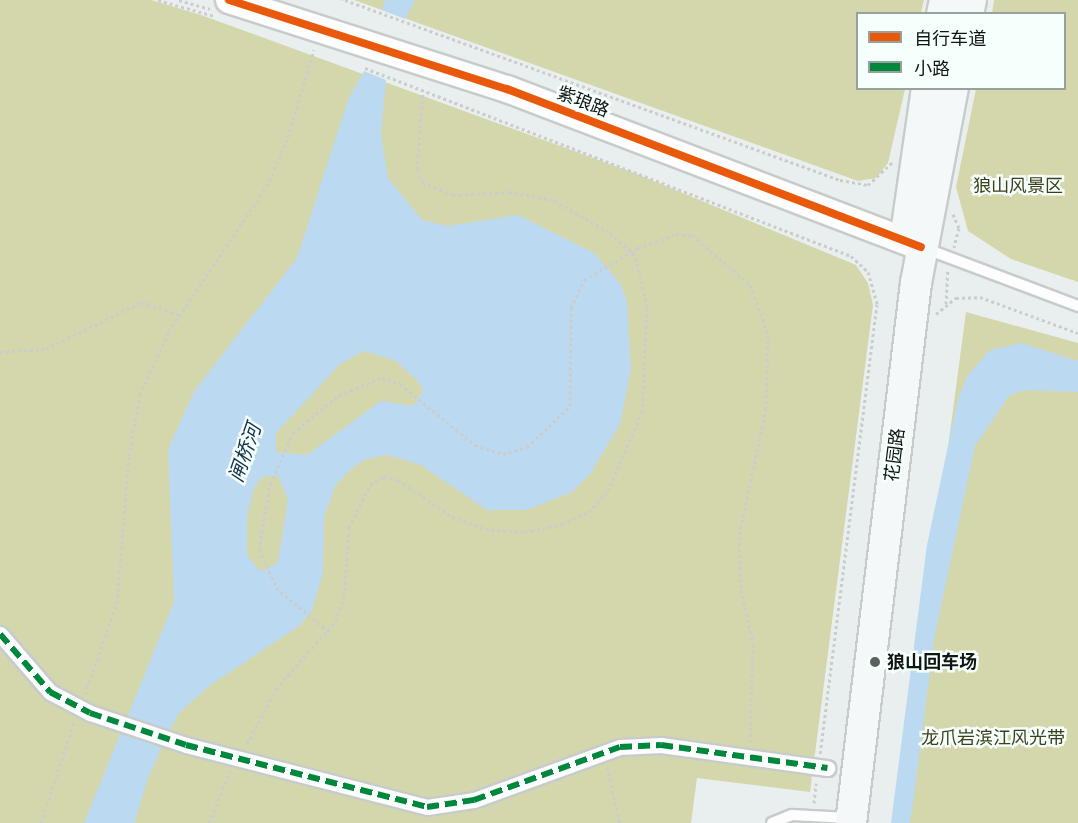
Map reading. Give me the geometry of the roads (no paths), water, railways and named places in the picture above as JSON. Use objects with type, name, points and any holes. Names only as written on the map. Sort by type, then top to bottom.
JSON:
[{"type":"main road","name":"花园路","points":[[839,818],[913,245],[927,90]]},
{"type":"main road","name":"花园路","points":[[913,245],[952,90]]},
{"type":"street","name":"紫琅路","points":[[228,10],[507,89],[913,245]]},
{"type":"street","points":[[0,634],[50,692],[80,709],[186,745],[386,799],[442,807],[601,752],[661,745],[821,769]]},
{"type":"lane","points":[[913,245],[1078,306]]},
{"type":"lane","points":[[772,823],[792,815],[839,818]]},
{"type":"water","points":[[385,0],[415,0],[405,19],[382,10]]},
{"type":"water","name":"闸桥河","points":[[364,71],[386,80],[381,135],[388,178],[422,220],[448,226],[518,215],[594,253],[620,283],[627,301],[631,369],[620,424],[591,473],[572,492],[527,510],[487,510],[419,464],[387,455],[366,459],[350,470],[336,485],[324,516],[323,573],[312,610],[299,626],[209,686],[178,714],[149,775],[134,823],[84,823],[174,602],[168,449],[195,390],[297,258],[348,100]],"holes":[[[364,351],[394,360],[414,377],[423,389],[414,406],[381,401],[307,455],[276,452],[276,433],[340,364]],[[263,476],[278,476],[288,499],[278,562],[261,572],[247,555],[247,516],[254,488]]]},
{"type":"water","points":[[1021,343],[1078,361],[1078,392],[1024,390],[1009,396],[975,446],[934,639],[912,811],[909,823],[891,823],[927,545],[958,399],[968,375],[990,350]]},
{"type":"place","name":"狼山回车场","points":[[875,662]]},
{"type":"park label","name":"狼山风景区","points":[[1018,186]]},
{"type":"park label","name":"龙爪岩滨江风光带","points":[[993,738]]}]
